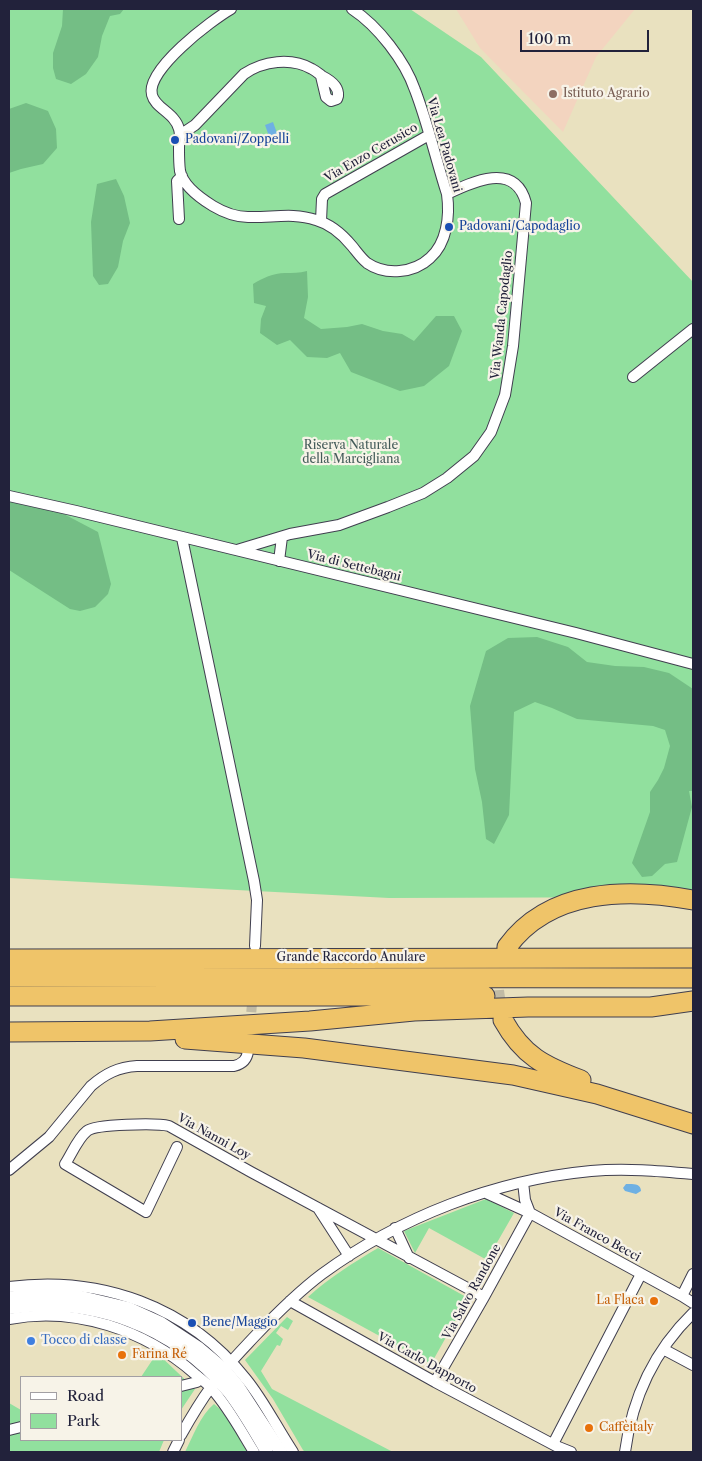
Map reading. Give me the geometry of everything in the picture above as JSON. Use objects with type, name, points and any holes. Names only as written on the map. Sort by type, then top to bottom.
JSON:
[{"type":"highway","points":[[507,947],[523,929],[538,918],[565,904],[590,897],[644,893],[693,900]]},
{"type":"highway","name":"Grande Raccordo Anulare","points":[[9,958],[693,958]]},
{"type":"highway","name":"Grande Raccordo Anulare","points":[[9,976],[693,978]]},
{"type":"highway","points":[[9,996],[693,997]]},
{"type":"highway","points":[[9,1032],[99,1032],[201,1028],[423,1011],[528,1007],[651,1007],[693,1002]]},
{"type":"highway","points":[[503,1020],[518,1043],[544,1065],[693,1124]]},
{"type":"highway","points":[[99,1032],[304,1048],[513,1075],[616,1099],[693,1124]]},
{"type":"highway","points":[[428,1064],[583,1100],[693,1136]]},
{"type":"street","points":[[180,219],[177,181],[182,176],[180,171],[180,130],[176,121],[152,97],[151,91],[154,80],[163,66],[193,36],[231,9]]},
{"type":"street","name":"Via Lea Padovani","points":[[182,176],[186,184],[198,195],[212,206],[230,214],[249,217],[301,216],[321,222],[340,234],[359,255],[372,265],[393,271],[408,270],[428,260],[438,248],[447,224],[447,194],[415,89],[398,58],[376,29],[352,9]]},
{"type":"street","points":[[180,135],[195,125],[244,74],[254,68],[271,63],[294,63],[311,68],[321,76]]},
{"type":"street","name":"Via Enzo Cerusico","points":[[321,222],[322,199],[325,194],[429,135]]},
{"type":"street","name":"Via Wanda Capodaglio","points":[[236,550],[282,537],[340,525],[423,493],[474,456],[491,432],[505,395],[512,346],[526,203],[522,192],[512,183],[502,178],[482,179],[447,194]]},
{"type":"street","points":[[633,376],[693,329]]},
{"type":"street","name":"Via di Settebagni","points":[[9,496],[576,633],[693,664]]},
{"type":"street","points":[[278,561],[282,537]]},
{"type":"street","points":[[182,538],[254,881],[257,900],[255,946]]},
{"type":"street","points":[[9,1170],[49,1136],[92,1086],[112,1071],[136,1066],[234,1066],[244,1061],[248,1051]]},
{"type":"street","name":"Via Nanni Loy","points":[[177,1147],[146,1212],[65,1164],[83,1135],[92,1128],[163,1124],[484,1297]]},
{"type":"street","points":[[182,1433],[221,1374],[290,1301],[324,1273],[395,1228],[447,1206],[486,1192],[523,1182],[582,1172],[614,1170],[646,1170],[693,1174]]},
{"type":"street","points":[[523,1182],[525,1200],[530,1213]]},
{"type":"street","name":"Via Franco Becci","points":[[486,1192],[530,1213],[693,1303]]},
{"type":"street","points":[[318,1207],[349,1256]]},
{"type":"street","name":"Via Salvo Randone","points":[[435,1382],[530,1213]]},
{"type":"street","points":[[395,1228],[409,1258]]},
{"type":"street","points":[[553,1444],[641,1274]]},
{"type":"street","points":[[682,1296],[693,1274]]},
{"type":"street","points":[[9,1287],[29,1284],[62,1284],[88,1287],[118,1311],[137,1335],[185,1364],[246,1380],[293,1452]]},
{"type":"street","points":[[9,1298],[33,1294],[64,1294],[118,1311],[150,1317],[173,1330],[199,1348],[221,1374],[267,1452]]},
{"type":"street","name":"Via Carlo Dapporto","points":[[290,1301],[435,1382],[571,1452]]},
{"type":"street","points":[[9,1308],[42,1304],[100,1311],[118,1311]]},
{"type":"street","points":[[9,1319],[71,1316],[118,1311]]},
{"type":"street","points":[[625,1452],[629,1426],[636,1401],[646,1378],[663,1349],[680,1326],[693,1313]]},
{"type":"street","points":[[663,1349],[693,1365]]},
{"type":"street","points":[[221,1374],[225,1406],[254,1452]]},
{"type":"street","points":[[221,1374],[238,1386],[281,1452]]},
{"type":"street","points":[[182,1386],[197,1382]]},
{"type":"shaded area","name":"Istituto Agrario","points":[[456,9],[635,9],[596,57],[563,132],[480,48]]},
{"type":"green space","name":"Riserva Naturale della Marcigliana","points":[[9,9],[410,9],[481,57],[693,282],[693,897],[389,898],[9,878]]},
{"type":"green space","points":[[63,9],[124,9],[120,14],[110,16],[102,36],[98,57],[86,74],[71,84],[56,79],[53,68],[53,53],[62,26]]},
{"type":"green space","points":[[26,103],[48,111],[56,129],[57,148],[43,164],[9,173],[9,109]]},
{"type":"green space","points":[[116,179],[124,196],[130,223],[123,241],[118,267],[108,284],[99,285],[93,276],[91,222],[97,184]]},
{"type":"green space","points":[[307,271],[308,297],[304,318],[321,329],[362,324],[383,331],[402,334],[414,341],[436,316],[454,316],[462,331],[449,366],[424,386],[400,391],[351,372],[340,353],[327,358],[307,357],[290,340],[277,345],[260,333],[261,319],[266,306],[254,303],[253,284],[276,274]]},
{"type":"green space","points":[[9,500],[60,512],[98,532],[111,584],[108,594],[95,607],[80,611],[70,609],[9,570]]},
{"type":"green space","points":[[537,637],[568,647],[587,662],[615,666],[644,667],[669,673],[693,689],[693,791],[689,791],[692,807],[677,862],[665,864],[652,876],[642,877],[632,863],[650,812],[650,792],[664,768],[670,746],[665,730],[653,726],[577,719],[535,702],[514,712],[509,815],[494,844],[486,839],[482,802],[475,769],[470,706],[486,651],[508,638]]},
{"type":"green space","points":[[486,1199],[514,1213],[487,1260],[429,1228],[415,1253],[404,1231]]},
{"type":"green space","points":[[378,1248],[468,1298],[431,1364],[308,1297],[333,1277]]},
{"type":"green space","points":[[287,1317],[293,1321],[288,1330],[281,1326],[276,1333],[283,1339],[280,1346],[277,1345],[261,1371],[272,1389],[393,1452],[305,1452],[303,1450],[273,1399],[245,1360]]},
{"type":"green space","points":[[157,1353],[181,1376],[142,1376]]},
{"type":"green space","points":[[182,1377],[195,1389],[182,1408]]},
{"type":"green space","points":[[9,1403],[20,1409],[20,1441],[164,1441],[159,1452],[9,1452]]},
{"type":"green space","points":[[214,1404],[229,1420],[247,1452],[185,1452],[201,1420]]},
{"type":"water","points":[[273,122],[278,136],[270,139],[265,125]]},
{"type":"water","points":[[626,1184],[638,1185],[641,1191],[636,1194],[625,1191],[623,1188]]},
{"type":"tunnel","points":[[499,963],[494,985],[497,1006],[503,1020]]},
{"type":"tunnel","points":[[250,1027],[253,992]]},
{"type":"place","name":"Istituto Agrario","points":[[553,94]]},
{"type":"place","name":"Padovani/Zoppelli","points":[[175,140]]},
{"type":"place","name":"Padovani/Capodaglio","points":[[449,227]]},
{"type":"place","name":"La Flaca","points":[[654,1301]]},
{"type":"place","name":"Bene/Maggio","points":[[192,1323]]},
{"type":"place","name":"Tocco di classe","points":[[31,1341]]},
{"type":"place","name":"Farina Ré","points":[[122,1355]]},
{"type":"place","name":"Caffèitaly","points":[[589,1428]]}]
